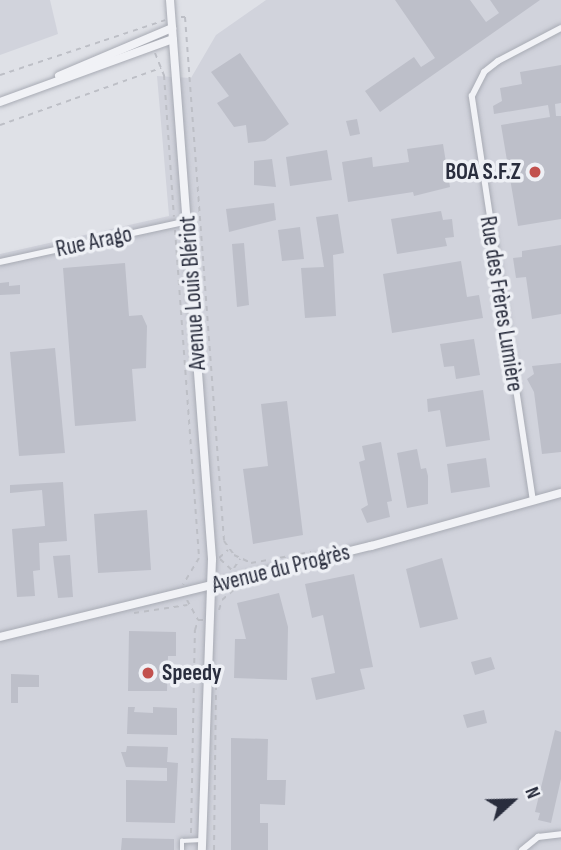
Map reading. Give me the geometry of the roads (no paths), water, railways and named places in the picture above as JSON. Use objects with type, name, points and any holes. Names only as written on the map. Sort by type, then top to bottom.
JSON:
[{"type":"street","name":"Avenue Louis Blériot","points":[[170,0],[188,221],[211,586],[202,850]]},
{"type":"street","points":[[31,90],[172,23]]},
{"type":"street","name":"Rue des Frères Lumière","points":[[533,501],[472,96],[484,72],[498,61],[561,28]]},
{"type":"street","points":[[0,102],[173,39]]},
{"type":"street","name":"Rue Arago","points":[[0,262],[188,221]]},
{"type":"street","name":"Avenue du Progrès","points":[[0,637],[211,586],[236,583],[561,493]]},
{"type":"street","points":[[522,850],[538,837],[561,834]]},
{"type":"lane","points":[[183,850],[183,841],[202,840]]},
{"type":"place","name":"BOA S.F.Z","points":[[535,172]]},
{"type":"place","name":"Speedy","points":[[148,673]]}]
